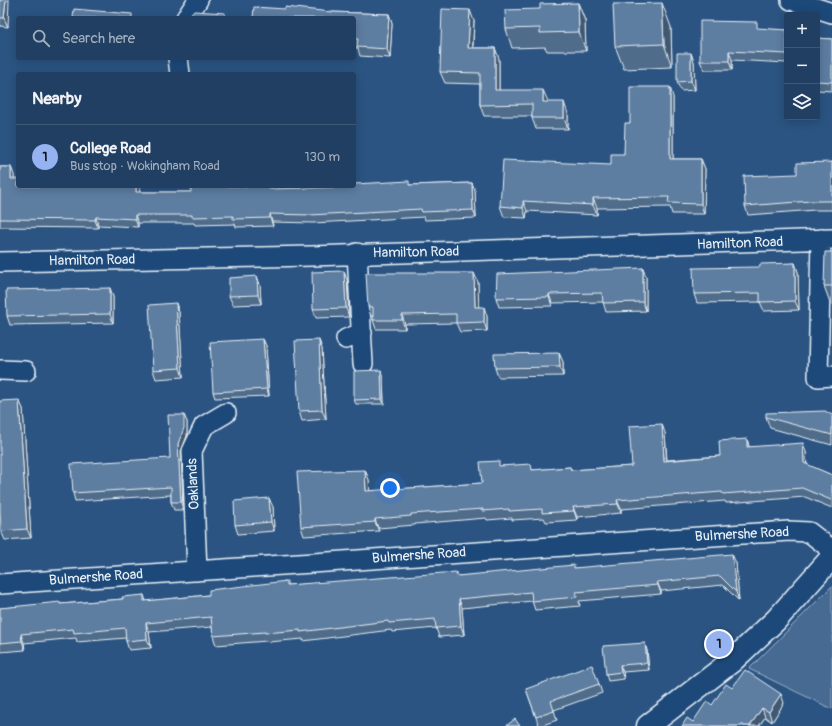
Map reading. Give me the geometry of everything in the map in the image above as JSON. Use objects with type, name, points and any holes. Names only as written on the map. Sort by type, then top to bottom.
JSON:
[{"type":"main road","points":[[648,726],[732,661],[776,620],[832,557]]},
{"type":"street","points":[[187,16],[198,0]]},
{"type":"street","points":[[791,0],[832,13]]},
{"type":"street","points":[[178,60],[180,72]]},
{"type":"street","points":[[827,239],[818,377],[832,376]]},
{"type":"street","name":"Hamilton Road","points":[[0,262],[304,256],[357,253],[696,245],[827,239]]},
{"type":"street","points":[[357,253],[354,336],[363,364]]},
{"type":"street","points":[[0,370],[26,370]]},
{"type":"street","name":"Oaklands","points":[[197,571],[192,451],[204,426],[226,413]]},
{"type":"street","name":"Bulmershe Road","points":[[0,584],[789,531],[809,532],[832,550]]},
{"type":"shaded area","points":[[832,586],[832,709],[749,669]]},
{"type":"building","points":[[0,0],[6,0],[4,18],[0,18]]},
{"type":"building","points":[[578,3],[579,32],[540,33],[540,28],[506,29],[505,10],[540,9],[540,4]]},
{"type":"building","points":[[662,3],[664,44],[615,46],[613,4]]},
{"type":"building","points":[[254,7],[285,9],[285,7],[331,12],[389,14],[387,49],[357,47],[358,39],[356,39],[356,16],[253,16]]},
{"type":"building","points":[[74,9],[132,14],[132,16],[73,16]]},
{"type":"building","points":[[442,9],[470,10],[468,48],[495,48],[495,90],[543,90],[543,102],[564,102],[564,118],[532,118],[532,104],[480,105],[480,73],[440,72]]},
{"type":"building","points":[[194,11],[225,13],[225,16],[190,16]]},
{"type":"building","points":[[700,21],[757,22],[757,28],[784,30],[784,54],[729,51],[729,61],[700,61]]},
{"type":"building","points":[[820,38],[832,39],[832,82],[820,81]]},
{"type":"building","points":[[677,53],[691,53],[691,81],[677,82]]},
{"type":"building","points":[[630,87],[670,87],[670,159],[701,159],[701,204],[668,203],[669,197],[593,198],[593,205],[523,201],[523,208],[500,206],[503,160],[611,165],[611,154],[624,154],[625,123],[630,123]]},
{"type":"building","points":[[832,162],[832,201],[811,201],[745,206],[744,176],[797,174],[797,163]]},
{"type":"building","points":[[0,167],[11,167],[11,179],[16,179],[16,188],[136,188],[136,192],[191,192],[191,188],[356,188],[356,184],[409,181],[409,185],[472,183],[473,210],[422,212],[421,209],[310,215],[270,214],[270,218],[233,219],[233,216],[192,217],[192,215],[135,215],[135,219],[96,217],[95,220],[0,219]]},
{"type":"building","points":[[825,252],[832,252],[832,286],[824,286]]},
{"type":"building","points":[[795,263],[795,301],[760,302],[760,293],[694,294],[693,268],[760,267],[760,264]]},
{"type":"building","points":[[643,268],[643,302],[603,303],[602,293],[549,294],[549,297],[496,298],[497,274]]},
{"type":"building","points":[[344,271],[346,308],[313,309],[312,272]]},
{"type":"building","points":[[366,273],[474,273],[475,307],[484,307],[484,322],[456,323],[456,314],[402,315],[402,320],[373,320],[373,307],[368,307]]},
{"type":"building","points":[[257,276],[258,295],[229,296],[229,278]]},
{"type":"building","points":[[110,288],[110,314],[7,316],[6,290]]},
{"type":"building","points":[[176,303],[180,368],[153,370],[149,305]]},
{"type":"building","points":[[263,339],[267,389],[213,392],[210,342]]},
{"type":"building","points":[[319,340],[322,410],[299,411],[295,341]]},
{"type":"building","points":[[559,353],[560,367],[495,368],[494,354]]},
{"type":"building","points":[[381,370],[382,399],[354,400],[354,371]]},
{"type":"building","points":[[19,400],[27,529],[1,531],[0,401]]},
{"type":"building","points":[[825,411],[832,415],[832,435],[766,417],[766,413]]},
{"type":"building","points":[[168,415],[184,415],[184,428],[178,444],[181,502],[171,502],[171,487],[73,493],[71,464],[170,458]]},
{"type":"building","points":[[662,424],[664,461],[720,456],[719,441],[747,439],[747,447],[803,443],[804,463],[832,475],[831,500],[802,488],[723,494],[722,492],[617,500],[618,504],[573,507],[574,511],[542,513],[542,509],[483,511],[483,509],[411,514],[411,516],[375,519],[375,522],[301,527],[297,472],[365,470],[366,491],[482,483],[480,462],[499,461],[499,466],[531,464],[532,470],[570,467],[571,470],[632,466],[629,426]]},
{"type":"building","points":[[269,498],[271,522],[235,525],[234,501]]},
{"type":"building","points":[[732,554],[736,592],[720,576],[657,582],[658,585],[576,592],[577,597],[532,601],[531,592],[459,599],[461,626],[436,628],[435,619],[389,623],[388,621],[300,632],[300,630],[213,636],[211,617],[146,623],[147,639],[126,641],[125,628],[74,633],[73,629],[21,634],[22,641],[0,643],[0,608],[60,602],[60,604],[123,599],[122,597],[144,595],[144,601],[209,595],[209,590],[287,581],[287,585],[456,572],[457,576],[574,565],[574,568]]},
{"type":"building","points":[[645,643],[647,663],[620,665],[621,672],[606,674],[603,646]]},
{"type":"building","points":[[592,665],[599,684],[551,701],[554,711],[536,717],[526,689]]},
{"type":"building","points":[[745,670],[781,694],[769,712],[762,708],[750,726],[744,726],[742,724],[740,726],[682,726],[687,718],[693,722],[707,701],[712,705],[726,684],[732,688]]},
{"type":"building","points":[[515,719],[520,726],[506,726]]},
{"type":"place","name":"College Road","points":[[719,644]]}]
